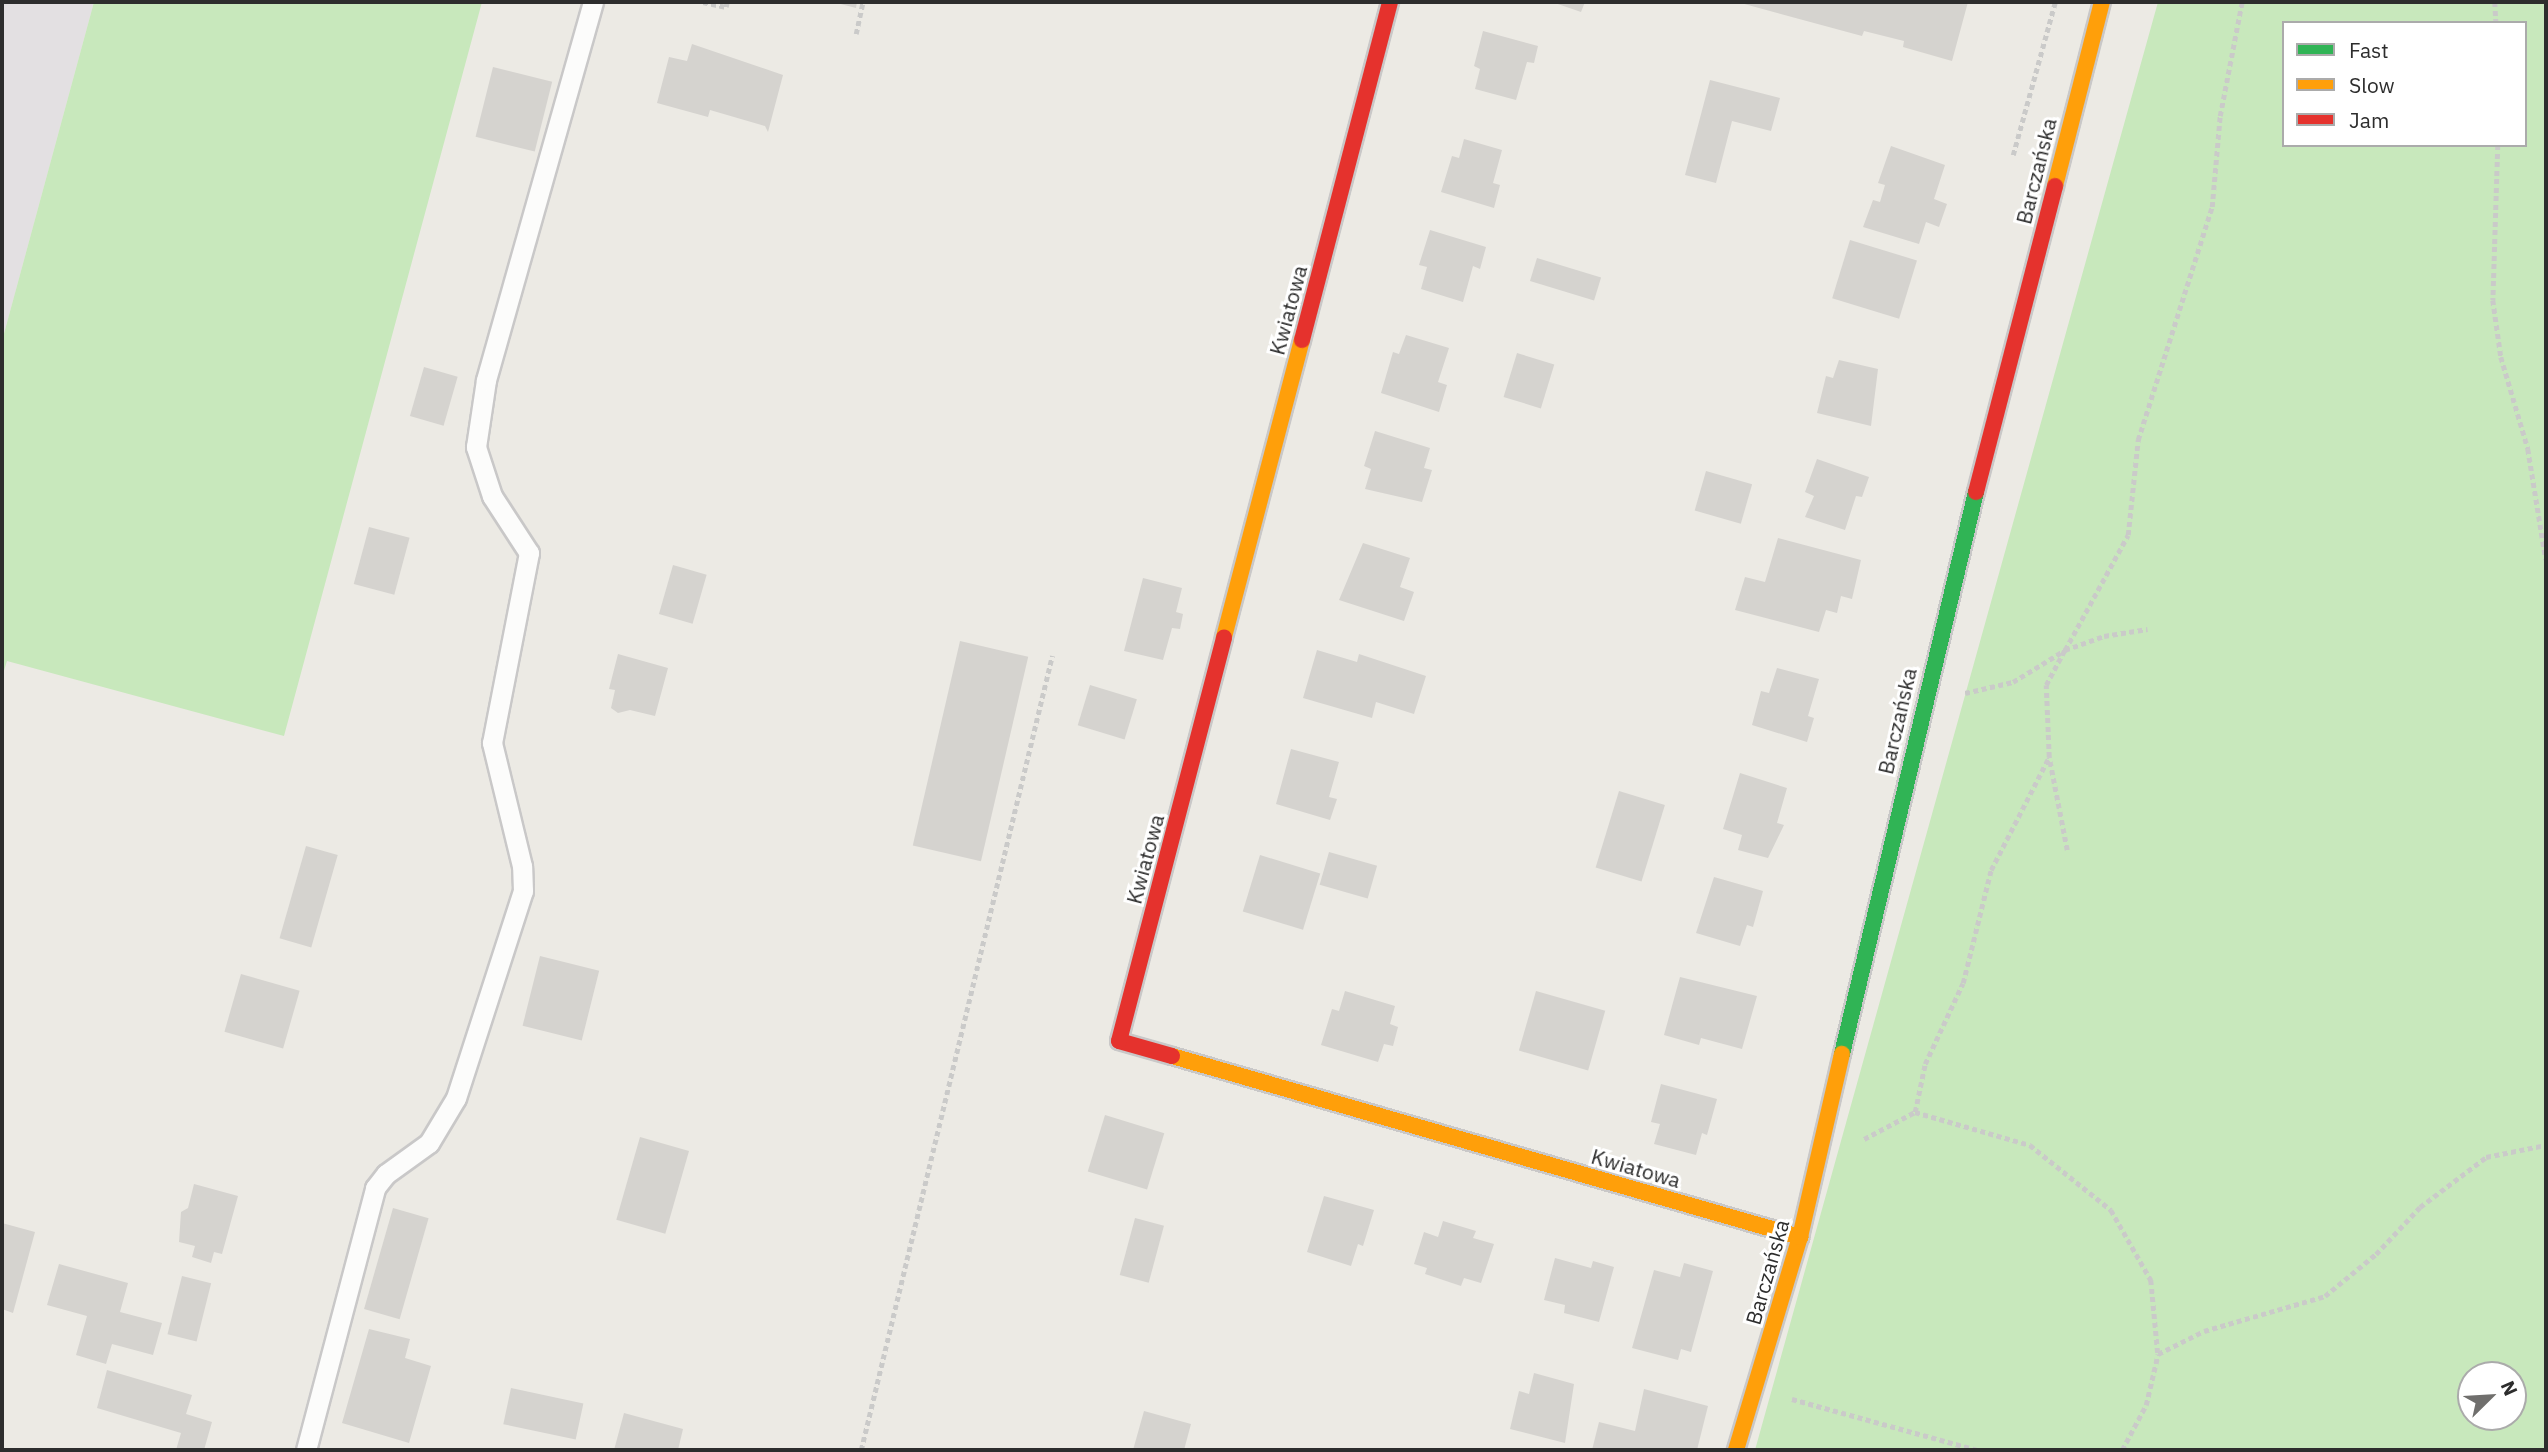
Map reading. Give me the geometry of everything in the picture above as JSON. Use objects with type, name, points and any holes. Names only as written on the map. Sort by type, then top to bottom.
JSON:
[{"type":"street","name":"Kwiatowa","points":[[1390,2],[1119,1041],[1800,1237]]},
{"type":"street","name":"Barczańska","points":[[1736,1450],[1800,1237],[1927,686],[2102,2]]},
{"type":"lane","points":[[306,1450],[375,1188],[386,1174],[429,1143],[456,1098],[523,891],[522,866],[492,743],[529,553],[492,496],[476,447],[486,380],[593,2]]},
{"type":"path","points":[[703,2],[726,7],[727,2]]},
{"type":"path","points":[[856,34],[863,2]]},
{"type":"path","points":[[2013,155],[2055,2]]},
{"type":"path","points":[[2067,850],[2049,757],[2046,685],[2128,535],[2138,440],[2212,206],[2220,116],[2242,2]]},
{"type":"path","points":[[2495,2],[2496,21]]},
{"type":"path","points":[[2498,147],[2493,300],[2501,357],[2528,449],[2546,560]]},
{"type":"path","points":[[1927,686],[1966,693],[2013,682],[2065,650],[2104,636],[2147,629]]},
{"type":"path","points":[[861,1450],[1052,656]]},
{"type":"path","points":[[1915,1112],[1925,1064],[1963,983],[1991,870],[2049,757]]},
{"type":"path","points":[[1826,1133],[1854,1142],[1915,1112],[2030,1145],[2111,1210],[2151,1280],[2158,1354],[2146,1405],[2122,1450]]},
{"type":"path","points":[[2158,1354],[2204,1331],[2325,1296],[2376,1254],[2420,1207],[2475,1165],[2519,1148],[2546,1145]]},
{"type":"path","points":[[1755,1388],[1977,1450]]},
{"type":"shaded area","points":[[2,2],[94,2],[2,341]]},
{"type":"green space","points":[[94,2],[482,2],[284,736],[7,661],[2,677],[2,341]]},
{"type":"green space","points":[[2158,2],[2546,2],[2546,1450],[1755,1450]]},
{"type":"building","points":[[833,2],[857,2],[856,8]]},
{"type":"building","points":[[1552,2],[1585,2],[1581,12]]},
{"type":"building","points":[[1737,2],[1968,2],[1952,61],[1903,47],[1904,41],[1864,31],[1862,36]]},
{"type":"building","points":[[1483,31],[1538,46],[1534,63],[1527,62],[1516,100],[1475,89],[1480,69],[1474,66]]},
{"type":"building","points":[[692,44],[783,75],[768,132],[765,126],[710,110],[708,117],[657,103],[669,57],[687,61]]},
{"type":"building","points":[[493,67],[552,82],[535,152],[476,137]]},
{"type":"building","points":[[1710,80],[1780,98],[1771,131],[1732,121],[1716,183],[1685,175]]},
{"type":"building","points":[[1464,139],[1502,150],[1493,183],[1500,185],[1494,208],[1441,192],[1452,156],[1459,158]]},
{"type":"building","points":[[1891,146],[1945,165],[1934,199],[1947,204],[1939,227],[1926,222],[1919,244],[1863,227],[1873,200],[1880,202],[1885,185],[1878,183]]},
{"type":"building","points":[[1430,230],[1486,247],[1480,269],[1473,266],[1463,302],[1421,289],[1427,267],[1419,265]]},
{"type":"building","points":[[1850,240],[1917,260],[1899,319],[1832,298]]},
{"type":"building","points":[[1537,258],[1601,278],[1594,301],[1530,281]]},
{"type":"building","points":[[1406,335],[1449,348],[1438,382],[1447,385],[1439,412],[1381,393],[1393,352],[1399,354]]},
{"type":"building","points":[[1517,353],[1554,364],[1541,408],[1504,397]]},
{"type":"building","points":[[1839,360],[1878,369],[1871,426],[1817,413],[1826,376],[1833,378]]},
{"type":"building","points":[[424,367],[458,377],[444,426],[410,416]]},
{"type":"building","points":[[1375,431],[1430,448],[1424,468],[1432,470],[1422,502],[1365,489],[1371,469],[1364,466]]},
{"type":"building","points":[[1817,459],[1869,477],[1862,497],[1856,496],[1845,530],[1805,517],[1814,496],[1805,492]]},
{"type":"building","points":[[1706,471],[1752,484],[1741,524],[1695,510]]},
{"type":"building","points":[[369,527],[410,538],[394,595],[354,584]]},
{"type":"building","points":[[1778,538],[1861,560],[1852,599],[1841,596],[1837,613],[1826,610],[1819,632],[1735,610],[1745,577],[1765,582]]},
{"type":"building","points":[[1363,543],[1410,558],[1400,587],[1414,592],[1404,621],[1339,600]]},
{"type":"building","points":[[673,565],[707,575],[693,624],[659,614]]},
{"type":"building","points":[[1143,578],[1182,588],[1176,612],[1183,614],[1180,629],[1172,628],[1163,660],[1124,651]]},
{"type":"building","points":[[960,641],[1028,657],[981,861],[913,846]]},
{"type":"building","points":[[1317,650],[1357,662],[1359,654],[1426,676],[1414,714],[1376,702],[1372,718],[1303,698]]},
{"type":"building","points":[[618,654],[668,668],[655,716],[630,710],[618,713],[611,708],[615,690],[609,689]]},
{"type":"building","points":[[1777,668],[1819,679],[1808,716],[1814,718],[1807,742],[1752,725],[1761,691],[1769,693]]},
{"type":"building","points":[[1090,685],[1137,699],[1125,739],[1078,725]]},
{"type":"building","points":[[1291,749],[1339,762],[1329,797],[1337,799],[1330,820],[1276,804]]},
{"type":"building","points":[[1740,773],[1787,788],[1777,823],[1784,825],[1768,858],[1738,850],[1742,835],[1723,829]]},
{"type":"building","points":[[1619,791],[1665,805],[1642,882],[1596,868]]},
{"type":"building","points":[[306,846],[338,855],[311,947],[280,938]]},
{"type":"building","points":[[1329,852],[1377,866],[1368,898],[1320,885]]},
{"type":"building","points":[[1260,855],[1320,873],[1303,930],[1243,911]]},
{"type":"building","points":[[1714,877],[1763,891],[1753,927],[1747,925],[1740,946],[1696,933]]},
{"type":"building","points":[[540,956],[599,971],[582,1041],[523,1026]]},
{"type":"building","points":[[241,974],[300,991],[283,1048],[224,1032]]},
{"type":"building","points":[[1680,977],[1757,996],[1742,1049],[1701,1038],[1699,1045],[1664,1035]]},
{"type":"building","points":[[1345,991],[1395,1006],[1390,1024],[1398,1027],[1393,1046],[1384,1044],[1378,1062],[1321,1045],[1332,1009],[1339,1011]]},
{"type":"building","points":[[1536,991],[1605,1011],[1588,1070],[1519,1051]]},
{"type":"building","points":[[1661,1084],[1717,1099],[1707,1135],[1702,1133],[1696,1155],[1654,1144],[1660,1124],[1651,1122]]},
{"type":"building","points":[[1105,1115],[1164,1133],[1147,1190],[1088,1171]]},
{"type":"building","points":[[640,1137],[689,1151],[665,1234],[616,1220]]},
{"type":"building","points":[[194,1184],[238,1196],[222,1254],[214,1252],[211,1263],[192,1257],[195,1246],[179,1242],[181,1212],[188,1208]]},
{"type":"building","points":[[1324,1196],[1374,1210],[1363,1246],[1358,1244],[1351,1266],[1307,1252]]},
{"type":"building","points":[[393,1208],[429,1218],[400,1319],[364,1309]]},
{"type":"building","points":[[1135,1218],[1164,1226],[1149,1283],[1120,1275]]},
{"type":"building","points":[[1443,1221],[1476,1231],[1473,1238],[1494,1244],[1481,1283],[1464,1278],[1461,1286],[1425,1274],[1427,1268],[1414,1264],[1424,1232],[1438,1237]]},
{"type":"building","points":[[2,1223],[35,1232],[13,1313],[2,1309]]},
{"type":"building","points":[[1555,1258],[1591,1268],[1593,1261],[1614,1267],[1599,1322],[1564,1313],[1565,1305],[1544,1300]]},
{"type":"building","points":[[1684,1263],[1713,1271],[1691,1352],[1681,1349],[1678,1360],[1632,1348],[1654,1270],[1680,1277]]},
{"type":"building","points":[[59,1264],[128,1283],[120,1312],[162,1323],[153,1355],[112,1344],[106,1364],[76,1355],[87,1316],[47,1305]]},
{"type":"building","points":[[182,1276],[211,1283],[197,1341],[167,1334]]},
{"type":"building","points":[[369,1329],[410,1339],[405,1358],[431,1366],[409,1443],[342,1423]]},
{"type":"building","points":[[107,1370],[192,1395],[186,1414],[212,1422],[204,1450],[176,1450],[181,1433],[97,1408]]},
{"type":"building","points":[[1534,1373],[1574,1384],[1565,1443],[1510,1429],[1519,1391],[1529,1394]]},
{"type":"building","points":[[511,1388],[583,1403],[576,1440],[503,1424]]},
{"type":"building","points":[[1644,1389],[1708,1406],[1697,1450],[1592,1450],[1599,1422],[1635,1431]]},
{"type":"building","points":[[1144,1411],[1191,1424],[1184,1450],[1133,1450]]},
{"type":"building","points":[[624,1413],[683,1429],[678,1450],[614,1450]]},
{"type":"traffic: fast","points":[[1842,1054],[1976,492]]},
{"type":"traffic: slow","points":[[2055,186],[2102,2]]},
{"type":"traffic: slow","points":[[1224,637],[1302,340]]},
{"type":"traffic: slow","points":[[1736,1450],[1800,1237],[1842,1054]]},
{"type":"traffic: slow","points":[[1172,1056],[1800,1237]]},
{"type":"traffic: jam","points":[[1302,340],[1390,2]]},
{"type":"traffic: jam","points":[[1976,492],[2055,186]]},
{"type":"traffic: jam","points":[[1172,1056],[1119,1041],[1224,637]]}]
